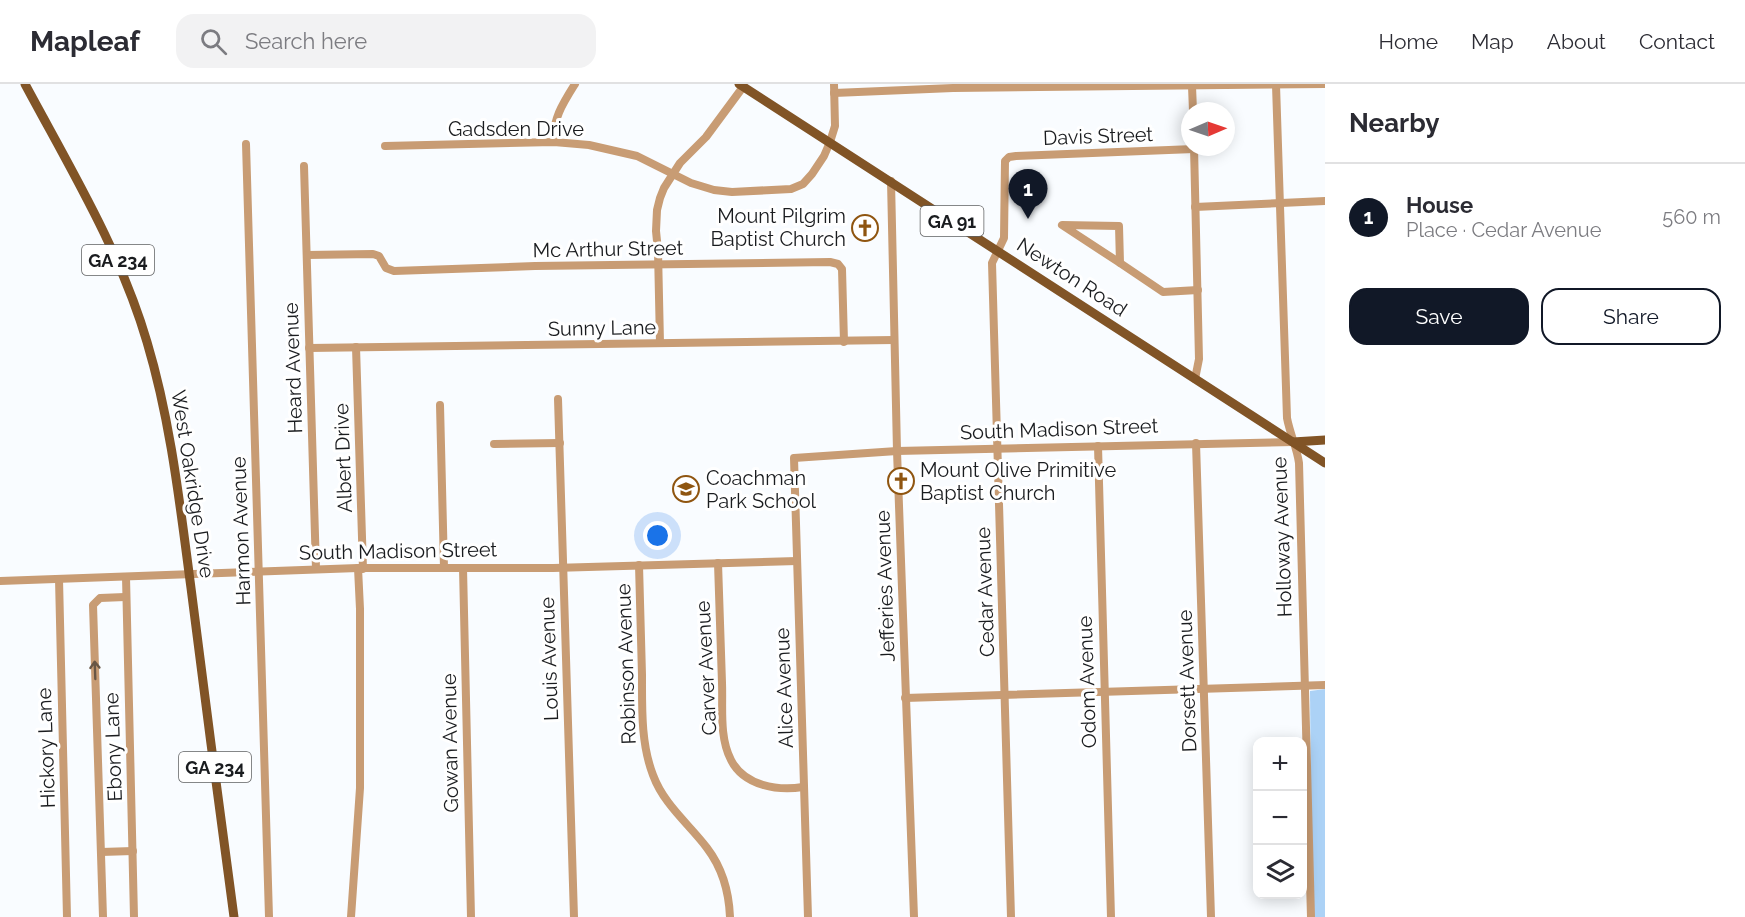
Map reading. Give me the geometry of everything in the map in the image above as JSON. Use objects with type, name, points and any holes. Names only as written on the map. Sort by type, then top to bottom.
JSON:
[{"type":"main road","name":"West Oakridge Drive","points":[[25,84],[103,228],[141,321],[154,364],[168,430],[189,575],[234,917]]},
{"type":"main road","name":"Newton Road","points":[[741,86],[1325,463]]},
{"type":"main road","name":"South Madison Street","points":[[1293,442],[1325,440]]},
{"type":"street","points":[[554,142],[553,133],[559,111],[575,84]]},
{"type":"street","name":"Gadsden Drive","points":[[385,146],[554,142],[589,145],[622,152],[691,183],[714,190],[732,192],[791,189],[802,184],[812,174],[830,142],[835,126],[834,84]]},
{"type":"street","points":[[834,93],[963,86],[1325,84]]},
{"type":"street","name":"Holloway Avenue","points":[[1276,85],[1287,418],[1299,464],[1311,917]]},
{"type":"street","points":[[660,344],[657,210],[664,188],[673,173],[720,121],[741,86]]},
{"type":"street","points":[[1192,86],[1193,102]]},
{"type":"street","name":"Harmon Avenue","points":[[246,144],[269,917]]},
{"type":"street","name":"Davis Street","points":[[1005,161],[1009,157],[1016,156],[1181,149]]},
{"type":"street","points":[[1194,156],[1199,359],[1195,379]]},
{"type":"street","name":"Cedar Avenue","points":[[1005,161],[1004,238],[992,263],[1011,917]]},
{"type":"street","name":"Heard Avenue","points":[[304,166],[316,570]]},
{"type":"street","name":"Jefferies Avenue","points":[[891,181],[897,452],[914,917]]},
{"type":"street","points":[[1195,207],[1325,201]]},
{"type":"street","points":[[1120,263],[1119,226],[1062,225],[1162,292],[1198,290]]},
{"type":"street","name":"Mc Arthur Street","points":[[306,255],[373,254],[379,256],[386,267],[394,271],[535,266],[830,262],[838,264],[842,269],[844,342]]},
{"type":"street","name":"Sunny Lane","points":[[309,348],[894,340]]},
{"type":"street","name":"Albert Drive","points":[[356,347],[361,568]]},
{"type":"street","name":"Louis Avenue","points":[[558,399],[574,917]]},
{"type":"street","points":[[440,405],[444,568]]},
{"type":"street","name":"South Madison Street","points":[[794,458],[897,452],[1293,442]]},
{"type":"street","points":[[494,444],[560,443]]},
{"type":"street","name":"Dorsett Avenue","points":[[1196,443],[1211,917]]},
{"type":"street","name":"Odom Avenue","points":[[1098,446],[1111,917]]},
{"type":"street","name":"Alice Avenue","points":[[794,458],[808,917]]},
{"type":"street","name":"South Madison Street","points":[[0,580],[361,568],[562,567],[796,561]]},
{"type":"street","name":"Carver Avenue","points":[[718,563],[723,731],[730,759],[740,771],[758,783],[779,788],[803,788]]},
{"type":"street","name":"Robinson Avenue","points":[[639,565],[642,705],[646,754],[654,778],[671,806],[706,846],[720,869],[727,891],[730,917]]},
{"type":"street","points":[[351,917],[360,788],[361,568]]},
{"type":"street","name":"Gowan Avenue","points":[[463,568],[471,917]]},
{"type":"street","name":"Ebony Lane","points":[[126,577],[134,917]]},
{"type":"street","name":"Hickory Lane","points":[[59,579],[67,917]]},
{"type":"street","points":[[102,917],[93,605],[99,598],[125,597]]},
{"type":"street","points":[[905,698],[1325,685]]},
{"type":"street","points":[[101,852],[133,850]]},
{"type":"shaded area","points":[[1325,689],[1325,917],[1312,917],[1310,691]]},
{"type":"place","name":"House","points":[[1028,219]]},
{"type":"place","name":"Mount Pilgrim Baptist Church","points":[[865,228]]},
{"type":"place","name":"Mount Olive Primitive Baptist Church","points":[[901,481]]},
{"type":"place","name":"Coachman Park School","points":[[686,489]]}]
